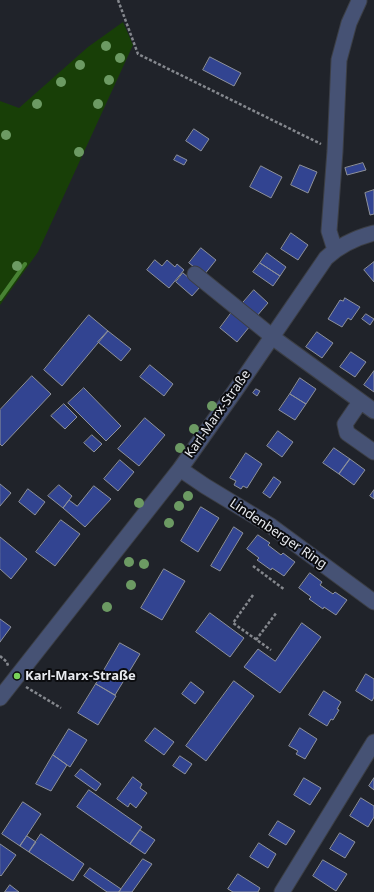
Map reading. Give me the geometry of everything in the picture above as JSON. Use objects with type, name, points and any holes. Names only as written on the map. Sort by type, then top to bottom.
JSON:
[{"type":"street","points":[[335,250],[330,239],[329,231],[336,151],[339,60],[349,23],[358,1]]},
{"type":"street","name":"Karl-Marx-Straße","points":[[0,698],[180,469],[326,258],[335,250],[351,240],[374,233]]},
{"type":"street","points":[[195,274],[272,336],[374,412]]},
{"type":"street","points":[[360,402],[345,424],[347,433],[374,452]]},
{"type":"street","name":"Lindenberger Ring","points":[[180,469],[271,526],[374,602]]},
{"type":"street","points":[[282,892],[374,742]]},
{"type":"path","points":[[118,0],[138,54],[336,151]]},
{"type":"path","points":[[253,566],[285,590]]},
{"type":"path","points":[[253,595],[233,623],[271,650]]},
{"type":"path","points":[[256,640],[277,612]]},
{"type":"green space","points":[[123,22],[133,45],[38,252],[0,305],[0,101],[19,108],[88,47]]},
{"type":"building","points":[[210,57],[241,73],[234,86],[203,70]]},
{"type":"building","points":[[194,129],[209,139],[201,151],[186,141]]},
{"type":"building","points":[[177,155],[187,160],[184,165],[174,160]]},
{"type":"building","points":[[363,163],[366,170],[347,175],[345,168]]},
{"type":"building","points":[[300,165],[317,172],[308,193],[291,185]]},
{"type":"building","points":[[261,166],[282,177],[271,198],[250,187]]},
{"type":"building","points":[[374,190],[374,214],[370,215],[365,193]]},
{"type":"building","points":[[291,233],[308,245],[298,260],[281,249]]},
{"type":"building","points":[[201,248],[216,260],[204,275],[189,263]]},
{"type":"building","points":[[267,253],[286,267],[280,276],[260,263]]},
{"type":"building","points":[[155,260],[162,266],[167,260],[175,267],[177,264],[184,270],[169,288],[147,270]]},
{"type":"building","points":[[374,262],[374,282],[364,270]]},
{"type":"building","points":[[260,263],[280,276],[273,286],[253,272]]},
{"type":"building","points":[[183,273],[200,287],[192,296],[176,282]]},
{"type":"building","points":[[254,290],[268,303],[256,317],[241,305]]},
{"type":"building","points":[[345,298],[360,307],[351,320],[348,318],[342,327],[328,319],[340,300],[343,301]]},
{"type":"building","points":[[232,312],[250,326],[237,342],[220,328]]},
{"type":"building","points":[[366,314],[374,319],[370,325],[362,319]]},
{"type":"building","points":[[89,315],[108,331],[62,386],[44,370]]},
{"type":"building","points":[[108,331],[131,349],[121,361],[98,342]]},
{"type":"building","points":[[317,332],[333,343],[322,358],[306,347]]},
{"type":"building","points":[[351,352],[366,362],[355,377],[340,367]]},
{"type":"building","points":[[150,365],[173,384],[164,396],[140,377]]},
{"type":"building","points":[[374,371],[374,392],[364,385]]},
{"type":"building","points":[[32,376],[51,394],[2,446],[0,444],[0,410]]},
{"type":"building","points":[[300,378],[316,389],[306,404],[290,394]]},
{"type":"building","points":[[84,388],[121,426],[106,441],[68,403]]},
{"type":"building","points":[[256,389],[260,391],[257,396],[253,393]]},
{"type":"building","points":[[290,394],[306,404],[295,420],[279,410]]},
{"type":"building","points":[[64,404],[77,417],[65,429],[51,416]]},
{"type":"building","points":[[145,418],[165,435],[139,466],[118,449]]},
{"type":"building","points":[[278,431],[293,442],[282,457],[267,446]]},
{"type":"building","points":[[92,435],[102,444],[94,452],[84,443]]},
{"type":"building","points":[[334,448],[350,459],[339,474],[323,463]]},
{"type":"building","points":[[246,453],[262,464],[247,488],[243,486],[241,489],[234,485],[236,481],[230,478]]},
{"type":"building","points":[[350,459],[365,470],[354,485],[339,474]]},
{"type":"building","points":[[120,460],[134,472],[118,491],[104,479]]},
{"type":"building","points":[[274,477],[281,482],[270,498],[263,493]]},
{"type":"building","points":[[0,484],[11,493],[0,506]]},
{"type":"building","points":[[59,485],[72,496],[63,508],[48,496]]},
{"type":"building","points":[[94,486],[111,499],[85,527],[63,508],[69,500],[77,506]]},
{"type":"building","points":[[28,489],[45,502],[35,515],[19,502]]},
{"type":"building","points":[[374,490],[374,499],[370,496]]},
{"type":"building","points":[[201,507],[219,518],[198,552],[181,541]]},
{"type":"building","points":[[61,520],[80,534],[55,566],[36,552]]},
{"type":"building","points":[[234,527],[243,533],[220,571],[211,566]]},
{"type":"building","points":[[258,535],[270,543],[268,545],[281,555],[283,553],[295,562],[284,576],[272,568],[271,570],[257,560],[259,558],[247,549]]},
{"type":"building","points":[[0,537],[27,559],[11,579],[0,569]]},
{"type":"building","points":[[164,569],[185,581],[162,620],[141,608]]},
{"type":"building","points":[[310,573],[322,582],[320,585],[333,594],[335,592],[347,600],[336,615],[324,607],[323,609],[309,599],[311,597],[299,588]]},
{"type":"building","points":[[210,613],[244,638],[230,657],[196,632]]},
{"type":"building","points":[[0,619],[11,627],[0,642]]},
{"type":"building","points":[[302,623],[321,637],[280,693],[244,667],[258,649],[275,661]]},
{"type":"building","points":[[120,643],[140,654],[115,695],[96,684]]},
{"type":"building","points":[[366,674],[374,679],[374,697],[372,701],[356,691]]},
{"type":"building","points":[[234,681],[254,696],[206,761],[186,746]]},
{"type":"building","points":[[191,682],[204,692],[195,704],[182,694]]},
{"type":"building","points":[[96,684],[116,696],[98,725],[78,713]]},
{"type":"building","points":[[324,691],[341,702],[337,709],[339,710],[327,726],[309,715]]},
{"type":"building","points":[[155,728],[174,742],[164,755],[145,741]]},
{"type":"building","points":[[300,728],[317,739],[305,759],[296,754],[298,751],[289,746]]},
{"type":"building","points":[[69,729],[87,740],[70,767],[53,755]]},
{"type":"building","points":[[53,755],[67,765],[51,791],[36,784]]},
{"type":"building","points":[[180,756],[192,764],[185,774],[173,766]]},
{"type":"building","points":[[81,769],[101,784],[96,791],[75,776]]},
{"type":"building","points":[[133,777],[142,784],[140,788],[147,793],[136,808],[130,803],[128,807],[117,799]]},
{"type":"building","points":[[304,778],[321,788],[310,805],[294,795]]},
{"type":"building","points":[[374,778],[374,790],[369,786]]},
{"type":"building","points":[[89,790],[142,827],[130,844],[77,807]]},
{"type":"building","points":[[361,798],[374,806],[374,817],[368,827],[350,816]]},
{"type":"building","points":[[23,802],[41,814],[20,846],[2,834]]},
{"type":"building","points":[[278,821],[295,831],[286,845],[269,835]]},
{"type":"building","points":[[140,830],[155,840],[145,854],[130,844]]},
{"type":"building","points":[[340,833],[355,842],[345,858],[330,849]]},
{"type":"building","points":[[41,834],[84,864],[73,881],[29,852]]},
{"type":"building","points":[[27,836],[36,842],[29,852],[20,846]]},
{"type":"building","points":[[259,843],[276,854],[268,868],[250,857]]},
{"type":"building","points":[[0,844],[16,855],[1,876],[0,875]]},
{"type":"building","points":[[143,859],[152,864],[132,892],[119,892]]},
{"type":"building","points":[[323,860],[347,874],[336,891],[313,876]]},
{"type":"building","points":[[90,868],[121,889],[119,892],[107,892],[84,876]]},
{"type":"building","points":[[238,874],[260,888],[258,892],[233,892],[228,889]]},
{"type":"building","points":[[10,885],[19,892],[5,892]]},
{"type":"waterway","points":[[0,299],[25,264]]},
{"type":"place","name":"Karl-Marx-Straße","points":[[17,676]]}]
